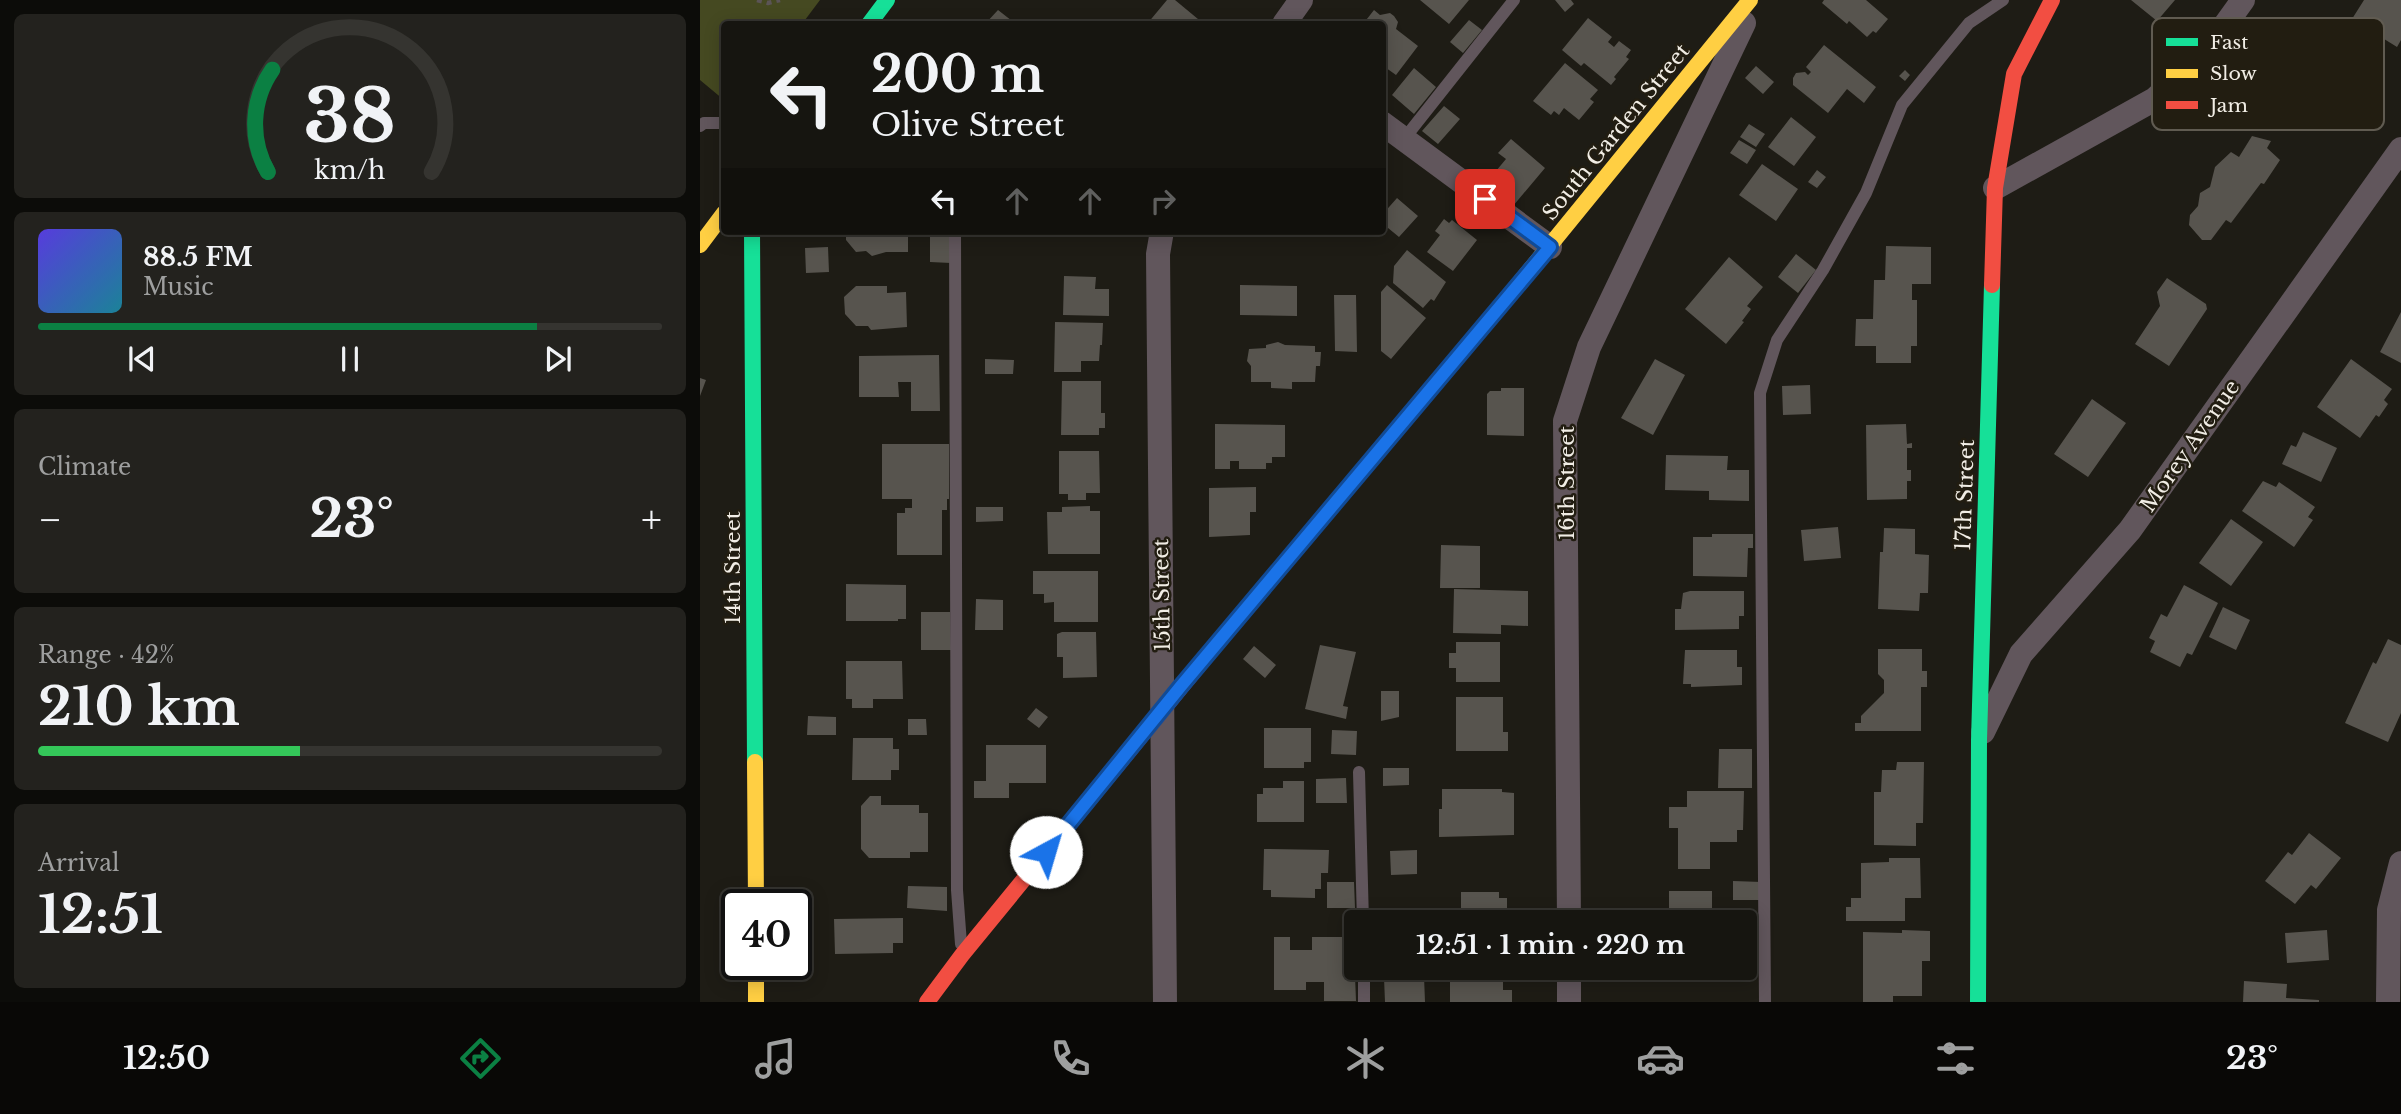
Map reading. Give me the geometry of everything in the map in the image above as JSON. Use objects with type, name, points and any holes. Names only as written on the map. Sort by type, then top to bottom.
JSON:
[{"type":"street","points":[[871,21],[887,0]]},
{"type":"street","points":[[1286,21],[1301,0]]},
{"type":"street","name":"South Garden Street","points":[[927,1002],[962,955],[1164,707],[1550,247],[1752,0]]},
{"type":"street","name":"16th Street","points":[[1569,910],[1565,421],[1590,347],[1752,0]]},
{"type":"street","name":"17th Street","points":[[1978,1002],[1979,740],[1995,188],[2014,74],[2052,0]]},
{"type":"street","points":[[2230,18],[2243,0]]},
{"type":"street","points":[[1995,188],[2152,101]]},
{"type":"street","points":[[1386,126],[1550,247]]},
{"type":"street","name":"Morey Avenue","points":[[1979,740],[2021,654],[2130,530],[2401,149]]},
{"type":"street","points":[[700,245],[721,217]]},
{"type":"street","name":"14th Street","points":[[752,235],[756,889]]},
{"type":"street","name":"15th Street","points":[[1161,235],[1158,254],[1165,1002]]},
{"type":"street","points":[[2388,1002],[2389,910],[2401,863]]},
{"type":"street","points":[[756,980],[756,1002]]},
{"type":"street","points":[[1569,980],[1569,1002]]},
{"type":"lane","points":[[1404,139],[1514,0]]},
{"type":"lane","points":[[1765,1002],[1760,393],[1777,340],[1823,271],[1866,193],[1902,105],[1969,23],[2003,0]]},
{"type":"lane","points":[[700,126],[704,123],[721,123]]},
{"type":"lane","points":[[955,235],[953,343],[957,890],[962,955]]},
{"type":"lane","points":[[1359,772],[1363,910]]},
{"type":"lane","points":[[1364,980],[1364,1002]]},
{"type":"path","points":[[757,0],[768,3],[780,0]]},
{"type":"green space","points":[[700,0],[820,0],[804,21],[721,21],[721,98],[700,80]]},
{"type":"building","points":[[1167,0],[1175,0],[1200,21],[1150,21]]},
{"type":"building","points":[[1420,0],[1469,0],[1449,24]]},
{"type":"building","points":[[1555,0],[1571,0],[1574,4],[1565,12]]},
{"type":"building","points":[[1824,0],[1866,0],[1888,19],[1876,33],[1873,31],[1867,37],[1822,3]]},
{"type":"building","points":[[2131,0],[2175,0],[2160,18],[2153,18]]},
{"type":"building","points":[[2364,0],[2401,0],[2401,40],[2397,47],[2384,39],[2384,18],[2353,18]]},
{"type":"building","points":[[998,10],[1012,21],[988,21]]},
{"type":"building","points":[[1374,10],[1380,15],[1390,13],[1398,22],[1396,29],[1418,46],[1396,75],[1386,68],[1386,21],[1365,21]]},
{"type":"building","points":[[1588,18],[1612,37],[1608,42],[1614,47],[1619,41],[1631,50],[1626,57],[1629,59],[1611,85],[1584,63],[1581,66],[1562,50]]},
{"type":"building","points":[[1469,20],[1482,30],[1463,53],[1450,42]]},
{"type":"building","points":[[1824,45],[1876,87],[1864,103],[1847,89],[1828,113],[1793,85],[1796,73],[1805,72],[1808,75],[1811,72],[1806,67]]},
{"type":"building","points":[[1565,63],[1598,90],[1590,99],[1594,102],[1579,120],[1564,108],[1559,115],[1554,111],[1551,115],[1533,101]]},
{"type":"building","points":[[1756,66],[1774,82],[1763,94],[1745,78]]},
{"type":"building","points":[[1414,68],[1436,87],[1414,114],[1392,95]]},
{"type":"building","points":[[1905,70],[1910,75],[1905,81],[1899,76]]},
{"type":"building","points":[[1444,106],[1460,119],[1438,144],[1422,131]]},
{"type":"building","points":[[1791,117],[1816,137],[1794,166],[1768,147]]},
{"type":"building","points":[[1749,124],[1765,134],[1756,147],[1740,137]]},
{"type":"building","points":[[2252,136],[2271,141],[2267,148],[2280,160],[2264,184],[2261,183],[2231,223],[2226,220],[2211,240],[2202,240],[2189,225],[2190,215],[2198,206],[2200,193],[2210,187],[2215,167],[2231,152],[2239,157]]},
{"type":"building","points":[[1511,139],[1545,168],[1513,206],[1486,183],[1506,159],[1498,153]]},
{"type":"building","points":[[1739,140],[1756,150],[1747,164],[1730,153]]},
{"type":"building","points":[[1762,164],[1798,189],[1776,221],[1739,195]]},
{"type":"building","points":[[1817,170],[1826,177],[1817,188],[1808,182]]},
{"type":"building","points":[[1397,198],[1418,216],[1399,237],[1386,226],[1386,210]]},
{"type":"building","points":[[1444,219],[1449,223],[1452,220],[1477,240],[1453,271],[1427,252],[1440,235],[1435,231]]},
{"type":"building","points":[[846,235],[908,235],[908,252],[886,252],[872,256],[866,251],[856,252],[846,240]]},
{"type":"building","points":[[952,235],[951,263],[930,262],[930,236]]},
{"type":"building","points":[[1886,246],[1931,247],[1931,284],[1912,284],[1912,300],[1917,300],[1917,346],[1911,346],[1911,363],[1876,363],[1876,346],[1855,346],[1856,319],[1873,319],[1874,280],[1885,280]]},
{"type":"building","points":[[828,247],[829,272],[806,273],[805,248]]},
{"type":"building","points":[[1407,250],[1446,282],[1434,301],[1431,299],[1423,308],[1393,283],[1394,266]]},
{"type":"building","points":[[1796,254],[1816,270],[1798,293],[1778,277]]},
{"type":"building","points":[[1729,257],[1763,287],[1747,306],[1751,309],[1742,321],[1744,322],[1726,344],[1685,309]]},
{"type":"building","points":[[1064,276],[1096,277],[1095,289],[1109,289],[1109,316],[1063,315]]},
{"type":"building","points":[[2167,278],[2206,304],[2207,309],[2169,366],[2135,344],[2160,306],[2157,292]]},
{"type":"building","points":[[1240,285],[1297,286],[1297,316],[1240,315]]},
{"type":"building","points":[[1387,285],[1426,318],[1391,359],[1381,351],[1381,292]]},
{"type":"building","points":[[856,286],[887,286],[887,293],[906,292],[907,327],[871,330],[868,326],[856,326],[845,314],[844,297]]},
{"type":"building","points":[[1334,295],[1356,295],[1357,352],[1335,351]]},
{"type":"building","points":[[2401,312],[2401,363],[2380,352]]},
{"type":"building","points":[[1055,322],[1103,323],[1099,361],[1081,361],[1081,372],[1054,372]]},
{"type":"building","points":[[1278,342],[1285,345],[1315,346],[1315,352],[1321,352],[1320,366],[1316,366],[1315,382],[1292,382],[1292,389],[1271,388],[1271,382],[1251,382],[1251,366],[1247,361],[1249,349],[1266,348],[1266,345]]},
{"type":"building","points":[[939,355],[940,411],[911,411],[911,382],[898,382],[899,397],[859,397],[859,356]]},
{"type":"building","points":[[985,359],[1014,360],[1013,374],[985,374]]},
{"type":"building","points":[[1655,359],[1685,375],[1653,435],[1621,418]]},
{"type":"building","points":[[2351,359],[2392,389],[2384,400],[2388,404],[2379,417],[2376,415],[2360,438],[2317,407]]},
{"type":"building","points":[[700,378],[706,380],[700,396]]},
{"type":"building","points":[[1062,381],[1101,381],[1101,413],[1105,413],[1105,428],[1099,428],[1099,435],[1061,435]]},
{"type":"building","points":[[1810,385],[1811,414],[1783,415],[1782,386]]},
{"type":"building","points":[[1501,388],[1524,388],[1524,436],[1487,435],[1487,394],[1490,391],[1501,391]]},
{"type":"building","points":[[2092,399],[2126,423],[2088,477],[2054,454]]},
{"type":"building","points":[[1215,424],[1285,425],[1285,457],[1272,457],[1272,463],[1266,463],[1266,469],[1239,469],[1239,461],[1230,461],[1230,469],[1215,469]]},
{"type":"building","points":[[1906,424],[1907,444],[1912,443],[1912,448],[1907,448],[1907,470],[1911,470],[1911,481],[1907,481],[1907,499],[1867,500],[1866,425]]},
{"type":"building","points":[[2303,432],[2337,448],[2321,482],[2282,464],[2291,445],[2296,447]]},
{"type":"building","points":[[882,444],[949,444],[949,499],[947,510],[942,510],[942,555],[897,555],[897,513],[905,513],[905,508],[912,508],[912,499],[882,499]]},
{"type":"building","points":[[1059,451],[1099,451],[1100,493],[1086,493],[1086,500],[1068,500],[1068,494],[1059,494]]},
{"type":"building","points":[[1666,455],[1728,456],[1727,470],[1749,470],[1749,501],[1709,500],[1709,491],[1665,490]]},
{"type":"building","points":[[2263,481],[2276,487],[2279,482],[2315,507],[2308,517],[2313,520],[2294,547],[2242,511]]},
{"type":"building","points":[[1256,487],[1256,512],[1250,512],[1250,535],[1209,537],[1209,488]]},
{"type":"building","points":[[1090,506],[1090,511],[1100,511],[1100,554],[1048,554],[1047,512],[1062,512],[1062,507]]},
{"type":"building","points":[[976,507],[1003,507],[1003,521],[976,522]]},
{"type":"building","points":[[2231,519],[2263,542],[2231,586],[2199,563]]},
{"type":"building","points":[[1838,527],[1841,558],[1804,561],[1801,530]]},
{"type":"building","points":[[1884,528],[1915,529],[1915,554],[1929,555],[1928,593],[1920,593],[1919,611],[1878,609],[1880,552],[1883,552]]},
{"type":"building","points":[[1712,534],[1753,534],[1753,548],[1748,548],[1747,577],[1693,576],[1693,537],[1712,537]]},
{"type":"building","points":[[1441,545],[1480,546],[1480,588],[1440,588]]},
{"type":"building","points":[[1033,571],[1098,571],[1098,622],[1054,622],[1054,602],[1044,603],[1044,594],[1033,594]]},
{"type":"building","points":[[846,584],[906,585],[906,619],[846,621]]},
{"type":"building","points":[[2184,585],[2218,603],[2192,655],[2187,653],[2180,667],[2150,652],[2155,641],[2149,638],[2161,614],[2167,617]]},
{"type":"building","points":[[1454,589],[1528,591],[1528,626],[1501,625],[1501,634],[1453,633]]},
{"type":"building","points":[[1744,591],[1744,616],[1739,616],[1739,629],[1675,630],[1675,609],[1681,609],[1683,593]]},
{"type":"building","points":[[976,599],[1003,600],[1003,630],[975,630]]},
{"type":"building","points":[[2223,607],[2250,620],[2236,650],[2209,637]]},
{"type":"building","points":[[921,612],[950,612],[951,650],[921,650]]},
{"type":"building","points":[[1096,632],[1097,677],[1063,678],[1063,657],[1057,657],[1057,634]]},
{"type":"building","points":[[2388,639],[2401,645],[2401,713],[2388,742],[2345,723],[2373,662],[2376,664]]},
{"type":"building","points":[[1456,642],[1500,642],[1500,682],[1456,682],[1456,668],[1449,668],[1449,653],[1456,653]]},
{"type":"building","points":[[1320,645],[1356,652],[1343,706],[1348,707],[1346,719],[1305,709]]},
{"type":"building","points":[[1254,646],[1276,665],[1265,678],[1243,659]]},
{"type":"building","points":[[1878,649],[1922,649],[1922,671],[1927,671],[1927,687],[1921,687],[1921,731],[1855,731],[1855,723],[1861,723],[1861,716],[1884,693],[1884,680],[1878,674]]},
{"type":"building","points":[[1685,650],[1737,650],[1737,667],[1742,667],[1742,685],[1691,687],[1691,684],[1683,684]]},
{"type":"building","points":[[846,661],[902,661],[903,699],[873,699],[873,708],[852,708],[852,699],[846,699]]},
{"type":"building","points":[[1381,691],[1399,691],[1399,717],[1381,721]]},
{"type":"building","points":[[1456,697],[1503,697],[1503,732],[1508,732],[1508,751],[1456,751]]},
{"type":"building","points":[[1036,708],[1048,717],[1039,728],[1027,719]]},
{"type":"building","points":[[808,716],[836,717],[836,735],[807,735]]},
{"type":"building","points":[[908,719],[926,719],[927,735],[908,735]]},
{"type":"building","points":[[1264,728],[1311,728],[1311,762],[1304,762],[1304,768],[1264,768]]},
{"type":"building","points":[[1332,730],[1357,731],[1356,755],[1331,754]]},
{"type":"building","points":[[853,738],[893,738],[893,749],[899,749],[899,770],[891,770],[891,780],[852,780]]},
{"type":"building","points":[[986,745],[1046,745],[1046,783],[1009,783],[1009,798],[974,798],[974,781],[986,781]]},
{"type":"building","points":[[1719,749],[1752,749],[1752,788],[1718,788]]},
{"type":"building","points":[[1897,762],[1924,762],[1923,823],[1916,823],[1916,846],[1874,845],[1874,792],[1881,792],[1882,770],[1896,770]]},
{"type":"building","points":[[1383,768],[1409,768],[1409,785],[1383,786]]},
{"type":"building","points":[[1346,778],[1347,803],[1316,803],[1316,779]]},
{"type":"building","points":[[1283,781],[1304,781],[1304,822],[1257,822],[1257,794],[1263,794],[1263,788],[1283,788]]},
{"type":"building","points":[[1442,789],[1502,789],[1502,792],[1514,793],[1514,835],[1439,837]]},
{"type":"building","points":[[1687,791],[1744,791],[1743,830],[1737,830],[1737,842],[1710,842],[1710,869],[1678,869],[1678,828],[1669,828],[1669,807],[1687,807]]},
{"type":"building","points":[[870,796],[881,796],[881,805],[919,805],[919,813],[928,813],[928,852],[910,852],[910,858],[869,858],[861,849],[861,806]]},
{"type":"building","points":[[2309,833],[2341,858],[2316,889],[2311,885],[2295,904],[2265,881],[2288,852],[2292,855]]},
{"type":"building","points":[[1264,849],[1329,850],[1328,873],[1321,873],[1321,889],[1315,889],[1315,898],[1271,897],[1271,890],[1263,890]]},
{"type":"building","points":[[1417,850],[1417,874],[1391,875],[1390,851]]},
{"type":"building","points":[[1889,858],[1920,858],[1921,898],[1905,898],[1905,921],[1846,921],[1846,907],[1851,907],[1851,898],[1861,898],[1861,863],[1889,862]]},
{"type":"building","points":[[1733,881],[1762,882],[1761,900],[1733,900]]},
{"type":"building","points":[[1327,882],[1354,882],[1355,908],[1327,908]]},
{"type":"building","points":[[908,886],[947,887],[947,911],[907,908]]},
{"type":"building","points":[[1669,891],[1712,891],[1712,910],[1669,910]]},
{"type":"building","points":[[1461,892],[1499,892],[1499,898],[1507,898],[1507,908],[1513,908],[1513,910],[1461,910]]},
{"type":"building","points":[[903,918],[903,943],[893,943],[893,953],[835,954],[834,919]]},
{"type":"building","points":[[1902,930],[1930,931],[1930,961],[1922,961],[1922,996],[1893,996],[1893,1002],[1863,1002],[1863,932],[1902,933]]},
{"type":"building","points":[[2327,930],[2329,960],[2287,963],[2285,933]]},
{"type":"building","points":[[1274,937],[1290,937],[1290,950],[1312,950],[1312,937],[1344,937],[1344,980],[1355,980],[1356,1001],[1324,1001],[1324,982],[1306,982],[1306,990],[1274,990]]},
{"type":"building","points":[[1384,980],[1424,980],[1425,1002],[1385,1002]]},
{"type":"building","points":[[1450,980],[1503,980],[1503,990],[1512,990],[1512,1002],[1450,1002]]},
{"type":"building","points":[[2244,981],[2287,984],[2286,998],[2319,1002],[2243,1002]]},
{"type":"traffic: fast","points":[[871,21],[887,0]]},
{"type":"traffic: fast","points":[[752,235],[755,762]]},
{"type":"traffic: fast","points":[[1978,1002],[1979,740],[1992,285]]},
{"type":"traffic: fast","points":[[1209,653],[1507,298]]},
{"type":"traffic: slow","points":[[1507,298],[1750,0]]},
{"type":"traffic: slow","points":[[700,245],[721,217]]},
{"type":"traffic: slow","points":[[755,762],[756,889]]},
{"type":"traffic: slow","points":[[756,980],[756,1002]]},
{"type":"traffic: jam","points":[[1992,285],[1995,188],[2014,74],[2052,0]]},
{"type":"traffic: jam","points":[[927,1002],[962,955],[1209,653]]},
{"type":"route","points":[[1046,852],[1181,686],[1550,247],[1485,199]]}]
